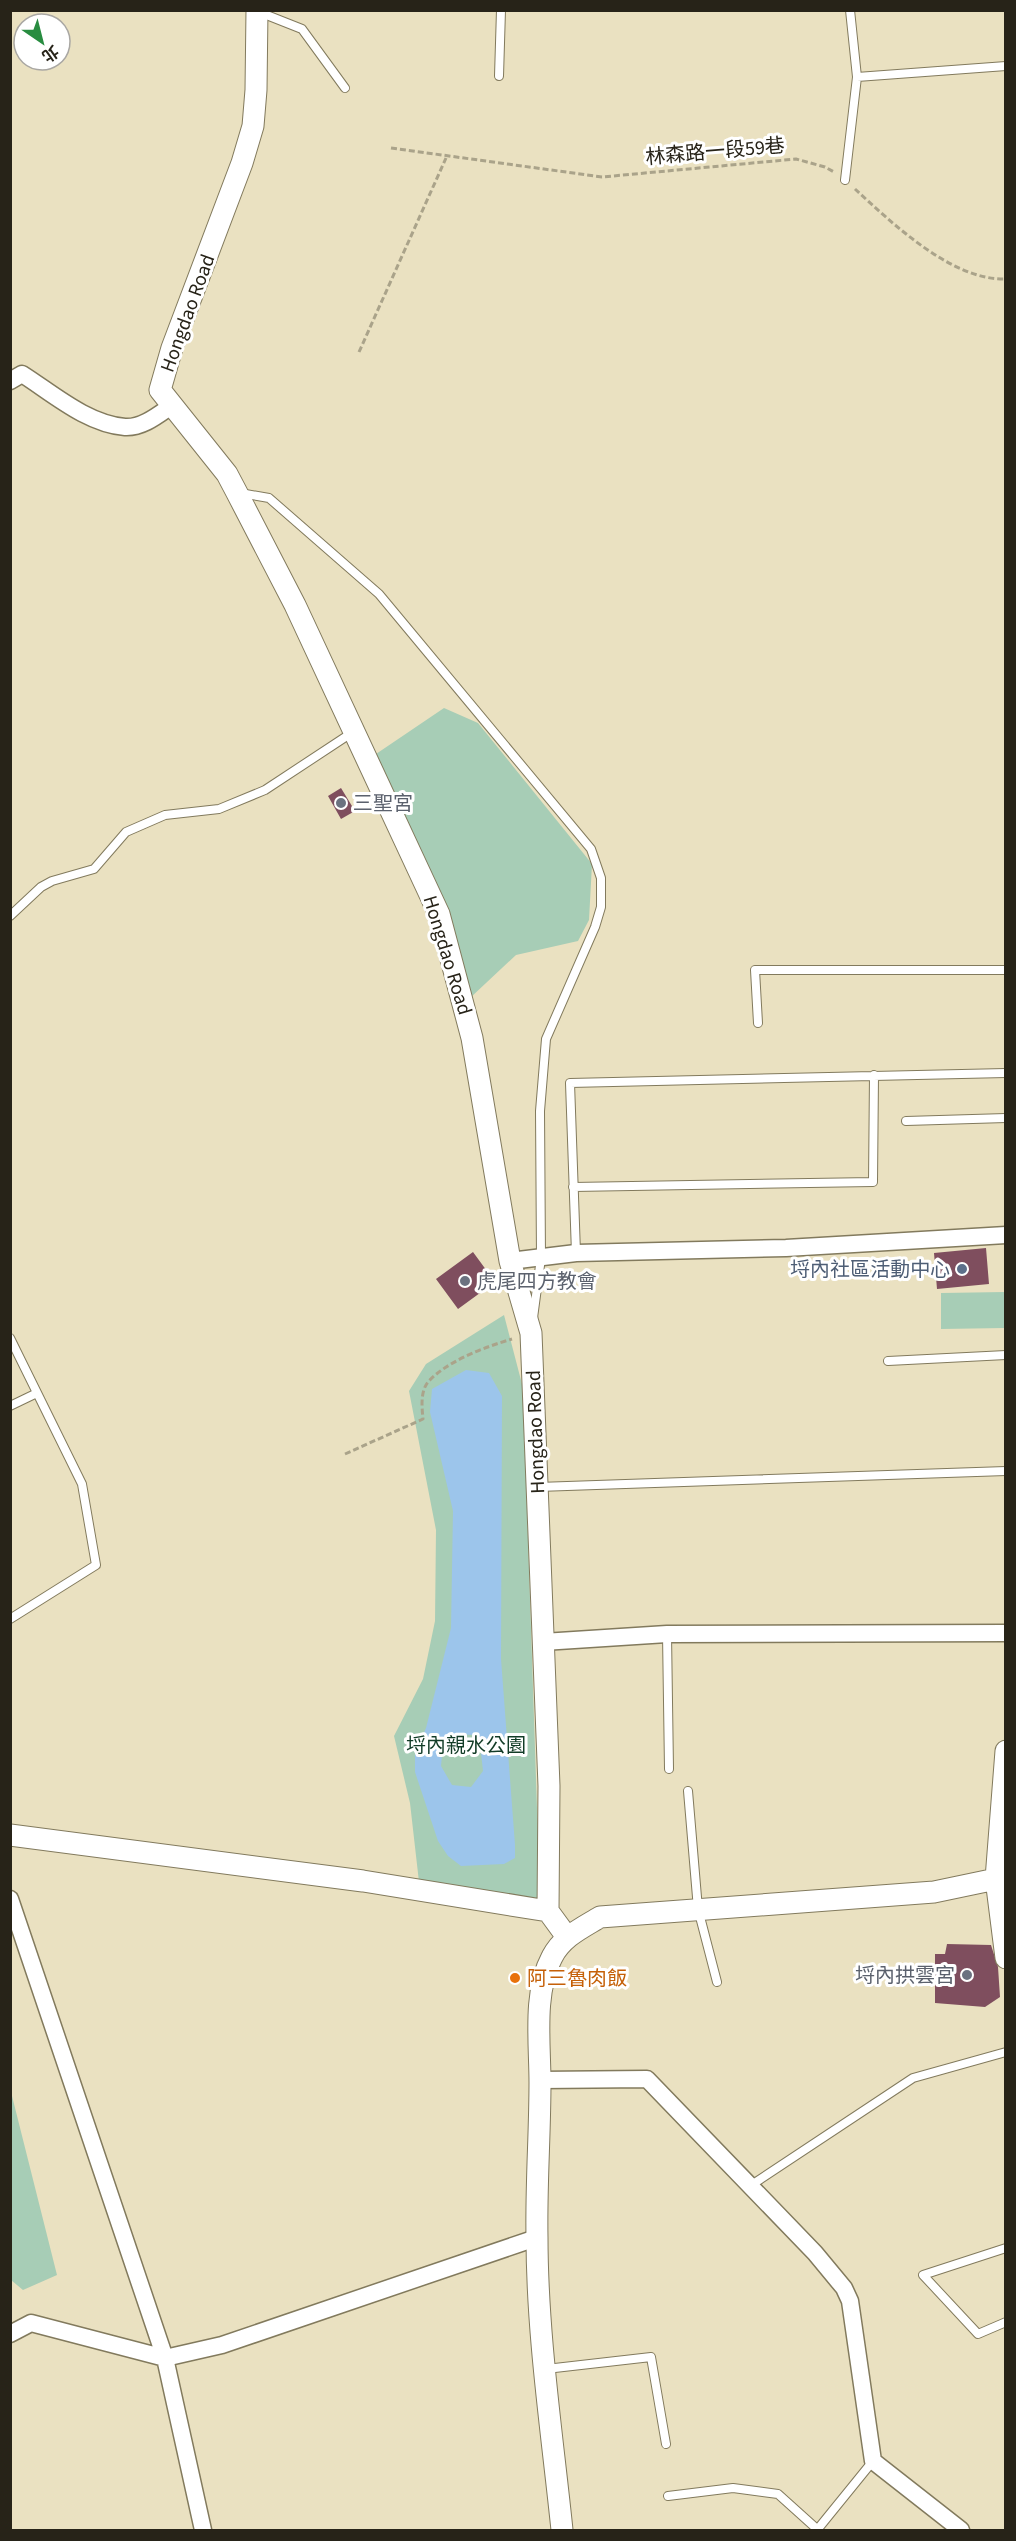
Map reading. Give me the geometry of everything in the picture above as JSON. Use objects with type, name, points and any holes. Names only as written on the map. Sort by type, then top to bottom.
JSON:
[{"type":"street","name":"Hongdao Road","points":[[256,11],[256,90],[253,126],[242,164],[169,358],[160,390],[227,474],[354,731],[440,914],[472,1038],[510,1261],[531,1333],[549,1786],[548,1911]]},
{"type":"street","points":[[14,375],[90,417],[126,427],[148,421],[171,406]]},
{"type":"street","points":[[510,1261],[576,1253],[786,1248],[1005,1235]]},
{"type":"street","points":[[543,1642],[667,1634],[1005,1633]]},
{"type":"street","points":[[1005,1751],[1001,1878],[1005,1959]]},
{"type":"street","points":[[10,1835],[363,1881],[548,1911],[567,1937]]},
{"type":"street","points":[[562,2530],[545,2369],[536,2238],[540,2080],[537,2033],[544,1984],[552,1957],[567,1937],[600,1917],[934,1892],[1001,1878]]},
{"type":"street","points":[[10,1899],[165,2358],[203,2530]]},
{"type":"street","points":[[540,2080],[647,2079],[814,2253],[844,2288],[850,2301],[873,2461],[961,2530]]},
{"type":"street","points":[[10,2334],[31,2323],[165,2358],[222,2345],[536,2238]]},
{"type":"lane","points":[[499,76],[501,10]]},
{"type":"lane","points":[[845,180],[857,77],[850,10]]},
{"type":"lane","points":[[256,11],[302,29],[345,88]]},
{"type":"lane","points":[[857,77],[1005,66]]},
{"type":"lane","points":[[237,493],[269,498],[379,594],[591,849],[601,878],[601,907],[595,927],[546,1039],[540,1111],[541,1258],[531,1333]]},
{"type":"lane","points":[[10,916],[52,881],[94,869],[126,832],[165,815],[219,809],[265,790],[354,731]]},
{"type":"lane","points":[[758,1023],[755,970],[1005,970]]},
{"type":"lane","points":[[576,1253],[570,1083],[1005,1073]]},
{"type":"lane","points":[[573,1187],[873,1182],[874,1075]]},
{"type":"lane","points":[[906,1121],[1005,1118]]},
{"type":"lane","points":[[10,1338],[82,1484],[96,1565],[10,1618]]},
{"type":"lane","points":[[888,1361],[1005,1355]]},
{"type":"lane","points":[[10,1406],[37,1393]]},
{"type":"lane","points":[[537,1487],[1005,1471]]},
{"type":"lane","points":[[667,1634],[669,1769]]},
{"type":"lane","points":[[688,1791],[698,1909],[717,1982]]},
{"type":"lane","points":[[750,2186],[913,2078],[1005,2052]]},
{"type":"lane","points":[[1005,2248],[923,2275],[978,2334],[1005,2322]]},
{"type":"lane","points":[[545,2369],[651,2357],[666,2444]]},
{"type":"lane","points":[[668,2496],[733,2487],[778,2494],[818,2530],[873,2461]]},
{"type":"path","name":"林森路一段59巷","points":[[391,148],[446,158],[602,177],[796,159],[825,167],[845,180],[900,230],[933,256],[979,274],[1005,279]]},
{"type":"path","points":[[359,352],[446,158]]},
{"type":"path","points":[[345,1454],[423,1419],[421,1400],[427,1383],[472,1351],[531,1333]]},
{"type":"green space","points":[[444,708],[478,723],[592,864],[589,920],[578,941],[516,955],[470,998],[448,913],[376,754]]},
{"type":"green space","points":[[1005,1292],[1005,1328],[941,1329],[941,1293]]},
{"type":"green space","name":"埒內親水公園","points":[[504,1315],[523,1388],[540,1898],[478,1896],[419,1882],[410,1803],[394,1736],[423,1679],[435,1621],[436,1530],[409,1391],[426,1364]]},
{"type":"green space","points":[[10,2088],[57,2275],[23,2290],[11,2280]]},
{"type":"water","points":[[466,1370],[489,1373],[502,1396],[501,1659],[515,1845],[515,1858],[504,1864],[461,1866],[448,1856],[438,1841],[415,1772],[415,1753],[426,1728],[451,1628],[453,1511],[430,1412],[432,1389]],"holes":[[[457,1734],[473,1735],[481,1753],[483,1771],[471,1787],[452,1785],[441,1766],[443,1744]]]},
{"type":"building","name":"三聖宮","points":[[341,788],[355,811],[341,819],[328,796]]},
{"type":"building","name":"埒內社區活動中心","points":[[986,1248],[989,1284],[937,1289],[934,1253]]},
{"type":"building","name":"虎尾四方教會","points":[[473,1252],[495,1282],[458,1309],[436,1279]]},
{"type":"building","name":"埒內拱雲宮","points":[[947,1944],[991,1945],[998,1967],[1000,1997],[985,2007],[935,2003],[935,1954],[945,1954]]},
{"type":"place","name":"三聖宮","points":[[341,803]]},
{"type":"place","name":"埒內社區活動中心","points":[[962,1269]]},
{"type":"place","name":"虎尾四方教會","points":[[465,1281]]},
{"type":"place","name":"埒內拱雲宮","points":[[967,1975]]},
{"type":"place","name":"阿三魯肉飯","points":[[515,1978]]}]
